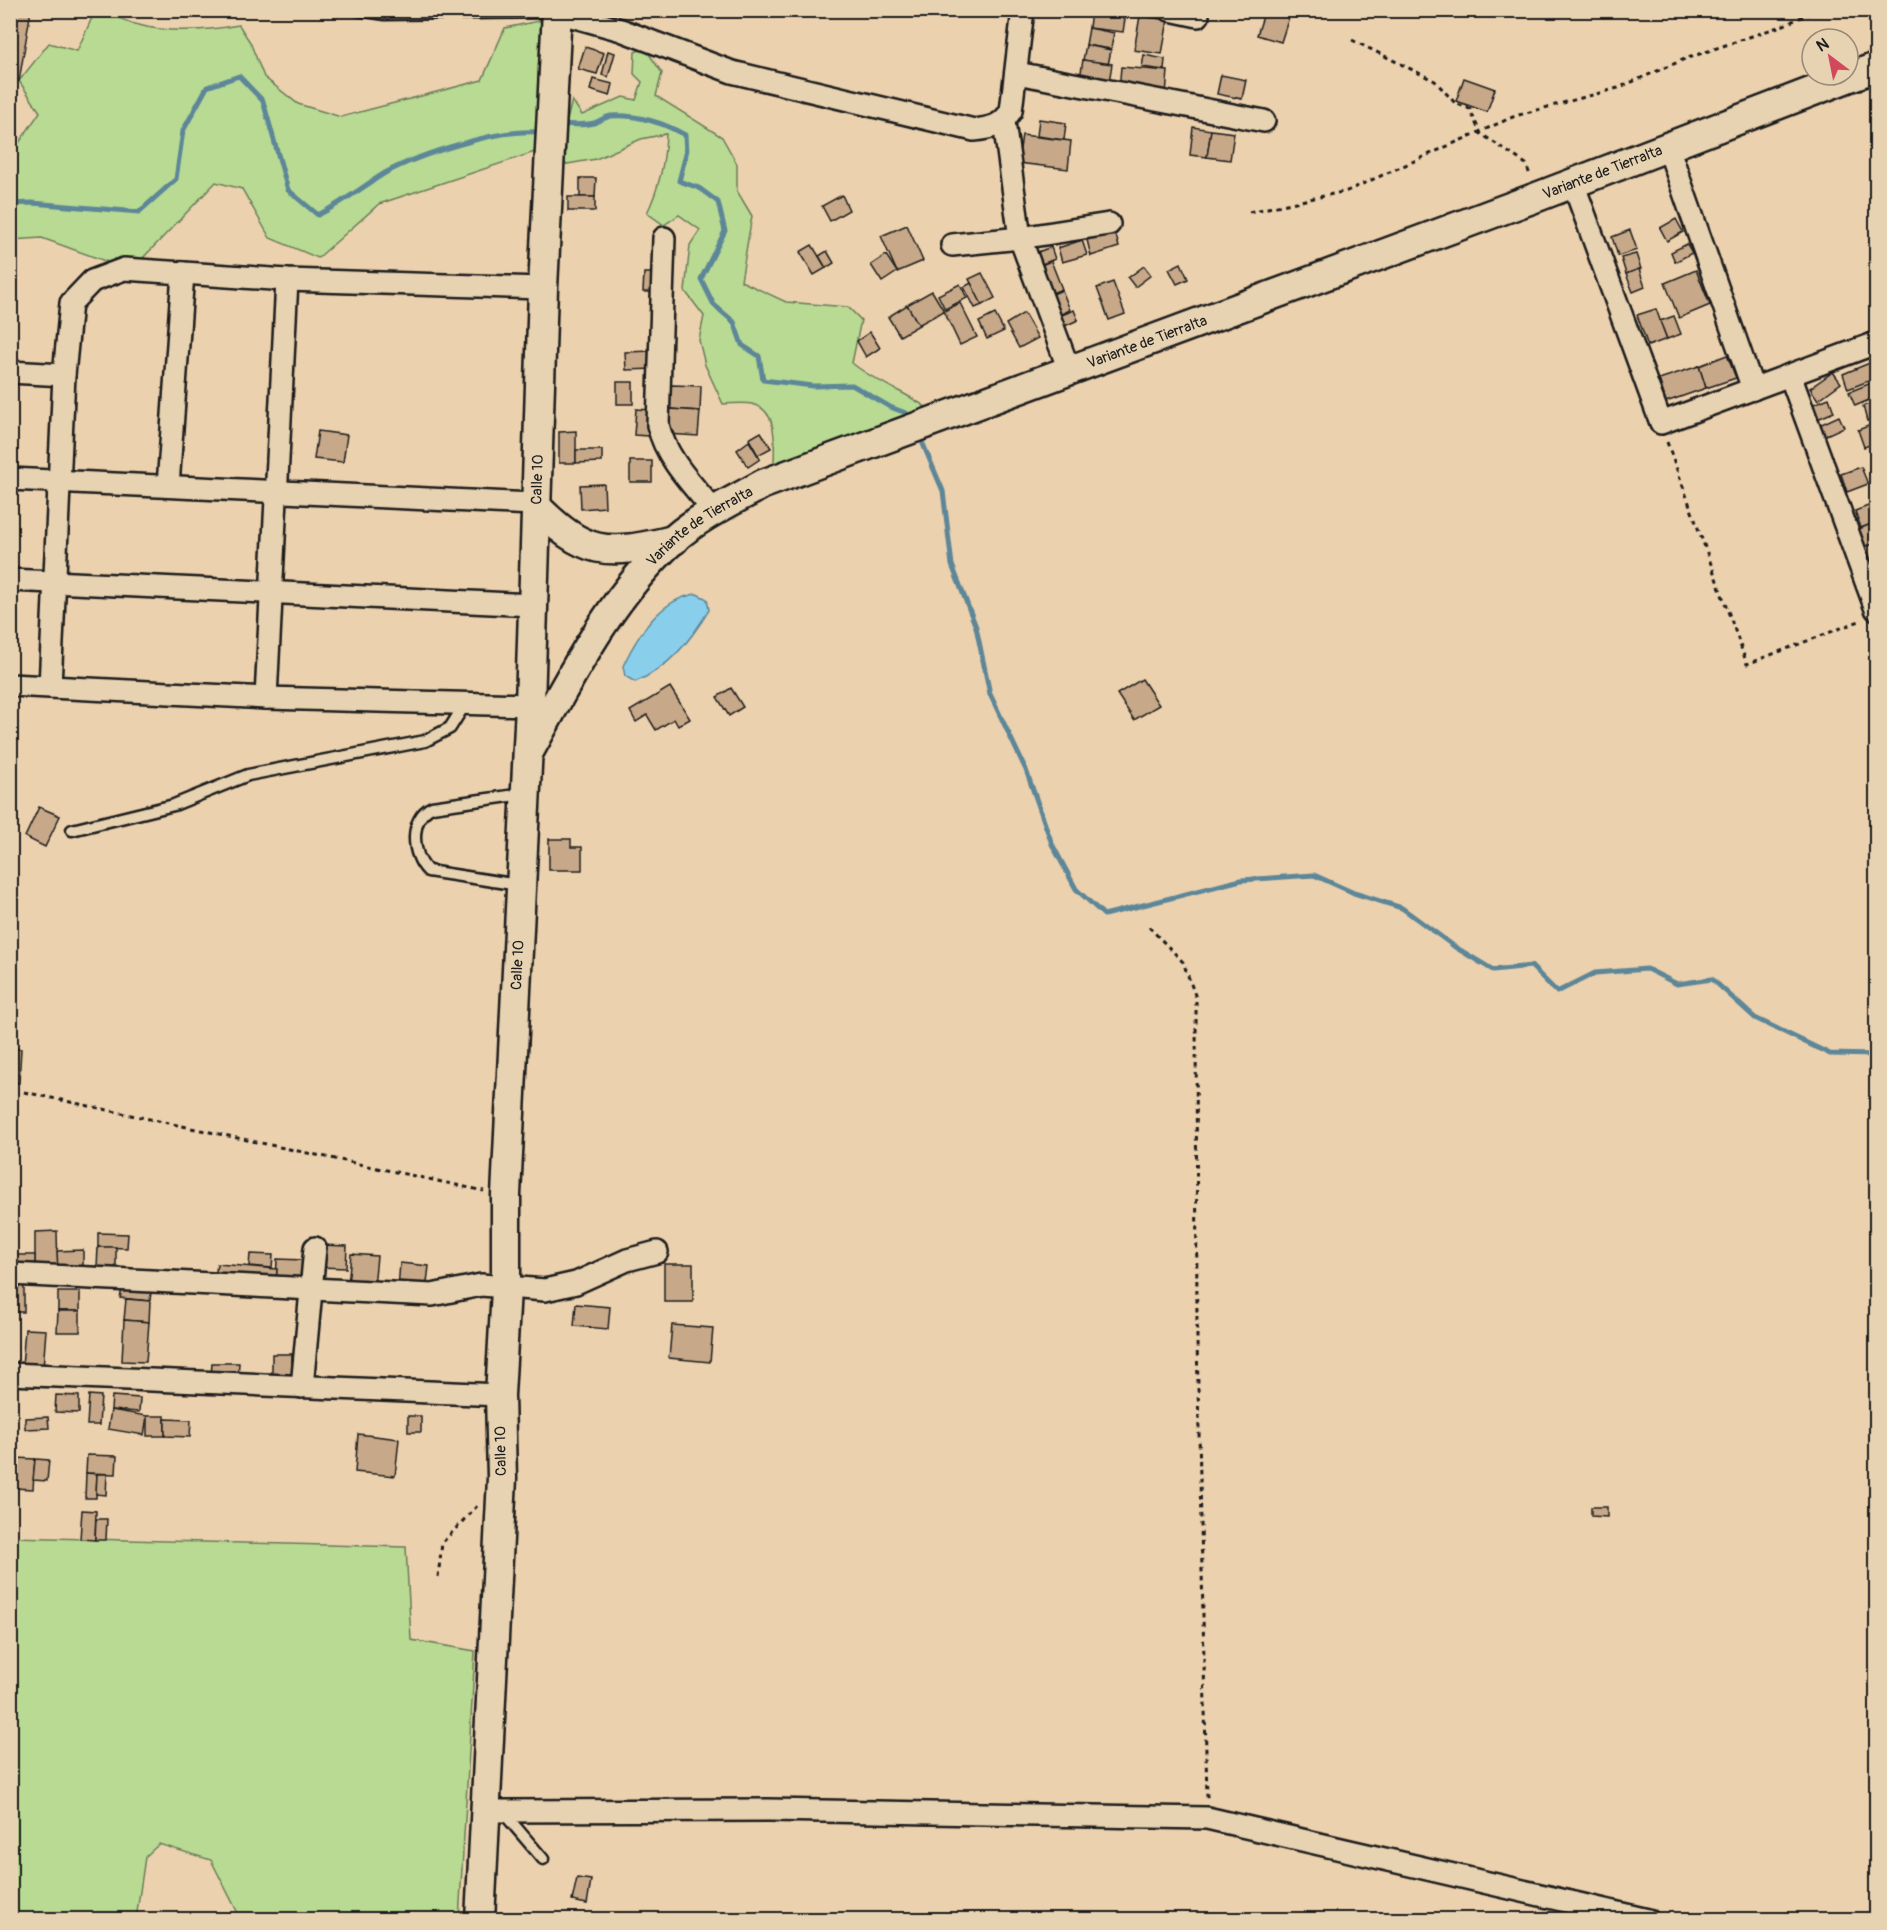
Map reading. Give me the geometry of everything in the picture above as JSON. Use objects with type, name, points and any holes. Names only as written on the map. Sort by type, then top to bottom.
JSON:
[{"type":"main road","name":"Calle 10","points":[[480,1920],[495,1811],[502,1478],[500,1395],[506,1289],[506,1195],[530,705],[534,504],[557,11]]},
{"type":"main road","name":"Variante de Tierralta","points":[[526,757],[623,593],[674,540],[714,512],[763,484],[1537,197],[1876,67]]},
{"type":"main road","points":[[534,504],[554,525],[579,543],[603,551],[635,549],[674,540]]},
{"type":"street","points":[[557,11],[621,30],[743,75],[974,130],[994,128],[1004,122],[1011,111],[1023,10]]},
{"type":"street","points":[[1170,10],[1198,16]]},
{"type":"street","points":[[1017,73],[1264,121]]},
{"type":"street","points":[[1004,122],[1020,238],[1069,370]]},
{"type":"street","points":[[1668,147],[1753,389]]},
{"type":"street","points":[[1573,183],[1661,423],[1876,343]]},
{"type":"street","points":[[952,245],[1020,238],[1109,224]]},
{"type":"street","points":[[664,238],[658,425],[662,444],[714,512]]},
{"type":"street","points":[[50,687],[63,375],[71,303],[92,281],[124,269],[287,280],[543,288]]},
{"type":"street","points":[[168,486],[183,273]]},
{"type":"street","points":[[266,698],[287,280]]},
{"type":"street","points":[[10,372],[63,375]]},
{"type":"street","points":[[1790,375],[1871,614]]},
{"type":"street","points":[[10,479],[534,504]]},
{"type":"street","points":[[10,580],[533,605]]},
{"type":"street","points":[[10,685],[266,698],[530,705]]},
{"type":"street","points":[[302,1387],[315,1248]]},
{"type":"street","points":[[10,1275],[432,1295],[481,1285],[506,1289],[545,1290],[576,1283],[627,1260],[657,1252]]},
{"type":"street","points":[[10,1374],[500,1395]]},
{"type":"street","points":[[495,1811],[769,1810],[1208,1818],[1648,1920]]},
{"type":"lane","points":[[358,10],[385,14],[557,11]]},
{"type":"lane","points":[[72,830],[174,805],[248,775],[425,741],[450,728],[465,704]]},
{"type":"lane","points":[[520,885],[428,871],[420,864],[417,854],[416,822],[421,812],[432,807],[524,794]]},
{"type":"lane","points":[[495,1811],[543,1859]]},
{"type":"path","points":[[1249,212],[1347,191],[1515,116],[1618,88],[1685,59],[1784,26],[1817,10]]},
{"type":"path","points":[[1352,40],[1434,81],[1455,103],[1470,109],[1480,133],[1526,164],[1537,197]]},
{"type":"path","points":[[1661,423],[1747,664],[1871,614]]},
{"type":"path","points":[[1149,927],[1183,962],[1196,998],[1197,1340],[1208,1818]]},
{"type":"path","points":[[24,1092],[506,1195]]},
{"type":"path","points":[[438,1577],[442,1544],[502,1478]]},
{"type":"green space","points":[[95,11],[105,12],[135,24],[161,29],[200,30],[239,25],[250,42],[264,77],[298,104],[341,117],[482,80],[505,28],[544,20],[538,151],[379,204],[318,258],[270,238],[242,189],[216,182],[138,263],[116,265],[42,238],[11,240],[10,141],[19,143],[40,112],[19,81],[49,43],[77,51]]},
{"type":"green space","points":[[645,48],[662,73],[656,96],[722,137],[737,164],[737,191],[752,216],[741,281],[786,302],[848,307],[861,320],[852,363],[930,410],[774,465],[773,429],[767,413],[752,404],[723,404],[705,365],[699,340],[704,316],[685,291],[690,245],[700,230],[679,215],[664,225],[647,213],[661,175],[666,134],[641,139],[596,159],[556,166],[572,100],[582,115],[623,97],[636,100],[642,82],[634,74],[635,52]]},
{"type":"green space","points":[[11,1537],[406,1547],[411,1640],[475,1651],[459,1919],[241,1919],[211,1860],[159,1844],[145,1857],[136,1919],[11,1920]]},
{"type":"water","points":[[697,594],[707,599],[709,610],[686,643],[668,661],[647,676],[635,682],[625,676],[623,666],[635,643],[652,620],[672,603]]},
{"type":"building","points":[[10,10],[31,10],[19,81],[10,80]]},
{"type":"building","points":[[1091,10],[1126,12],[1123,32],[1089,28]]},
{"type":"building","points":[[1265,10],[1290,14],[1281,42],[1257,35]]},
{"type":"building","points":[[1140,16],[1168,20],[1162,54],[1134,50]]},
{"type":"building","points":[[1089,28],[1114,33],[1111,49],[1086,45]]},
{"type":"building","points":[[1086,45],[1111,50],[1108,65],[1083,60]]},
{"type":"building","points":[[585,47],[604,53],[597,74],[578,69]]},
{"type":"building","points":[[608,51],[615,53],[608,77],[602,75]]},
{"type":"building","points":[[1144,55],[1165,59],[1164,70],[1142,67]]},
{"type":"building","points":[[1083,60],[1112,64],[1109,82],[1080,78]]},
{"type":"building","points":[[1121,67],[1168,71],[1166,94],[1119,90]]},
{"type":"building","points":[[1221,75],[1246,80],[1242,99],[1217,94]]},
{"type":"building","points":[[1464,78],[1495,89],[1487,112],[1456,101]]},
{"type":"building","points":[[593,79],[613,84],[610,96],[590,90]]},
{"type":"building","points":[[1039,119],[1066,123],[1064,140],[1037,136]]},
{"type":"building","points":[[1193,127],[1211,130],[1207,157],[1190,155]]},
{"type":"building","points":[[1211,130],[1234,133],[1230,160],[1207,157]]},
{"type":"building","points":[[1022,135],[1071,141],[1068,169],[1018,163]]},
{"type":"building","points":[[580,178],[596,178],[595,197],[580,197]]},
{"type":"building","points":[[842,195],[849,210],[830,221],[822,206]]},
{"type":"building","points":[[568,197],[595,197],[595,211],[568,211]]},
{"type":"building","points":[[1676,219],[1683,232],[1667,241],[1660,228]]},
{"type":"building","points":[[907,225],[923,261],[897,272],[881,236]]},
{"type":"building","points":[[1630,230],[1637,250],[1618,256],[1612,237]]},
{"type":"building","points":[[1115,231],[1119,247],[1091,256],[1087,240]]},
{"type":"building","points":[[1082,240],[1087,255],[1062,262],[1058,248]]},
{"type":"building","points":[[1687,244],[1692,253],[1675,262],[1671,252]]},
{"type":"building","points":[[812,245],[826,268],[814,275],[800,252]]},
{"type":"building","points":[[1051,247],[1055,259],[1034,267],[1030,255]]},
{"type":"building","points":[[827,251],[834,263],[826,268],[819,256]]},
{"type":"building","points":[[1636,254],[1641,269],[1626,274],[1621,258]]},
{"type":"building","points":[[886,255],[897,272],[882,282],[871,265]]},
{"type":"building","points":[[1051,261],[1062,289],[1044,296],[1034,268]]},
{"type":"building","points":[[1181,263],[1188,279],[1177,284],[1169,269]]},
{"type":"building","points":[[1144,266],[1151,275],[1135,287],[1128,278]]},
{"type":"building","points":[[1639,269],[1645,287],[1633,292],[1626,274]]},
{"type":"building","points":[[1696,270],[1710,305],[1679,318],[1665,283]]},
{"type":"building","points":[[644,273],[659,273],[658,292],[643,292]]},
{"type":"building","points":[[982,273],[995,298],[982,305],[969,279]]},
{"type":"building","points":[[1113,282],[1125,314],[1109,320],[1097,288]]},
{"type":"building","points":[[971,283],[982,305],[975,308],[964,287]]},
{"type":"building","points":[[960,284],[967,298],[945,309],[938,295]]},
{"type":"building","points":[[1062,290],[1070,310],[1053,318],[1044,298]]},
{"type":"building","points":[[932,291],[944,311],[918,325],[907,305]]},
{"type":"building","points":[[960,303],[977,337],[960,345],[944,311]]},
{"type":"building","points":[[907,305],[919,325],[900,336],[888,317]]},
{"type":"building","points":[[1656,309],[1667,339],[1648,346],[1637,315]]},
{"type":"building","points":[[1074,310],[1078,320],[1056,330],[1052,319]]},
{"type":"building","points":[[1024,313],[1038,338],[1019,348],[1006,324]]},
{"type":"building","points":[[995,314],[1004,331],[987,339],[979,322]]},
{"type":"building","points":[[1674,316],[1681,334],[1667,339],[1660,321]]},
{"type":"building","points":[[870,332],[880,348],[866,357],[857,341]]},
{"type":"building","points":[[653,351],[654,369],[626,370],[625,352]]},
{"type":"building","points":[[1727,355],[1736,378],[1706,388],[1699,366]]},
{"type":"building","points":[[1872,362],[1876,378],[1848,389],[1843,374]]},
{"type":"building","points":[[1699,366],[1706,388],[1666,402],[1659,379]]},
{"type":"building","points":[[1833,372],[1841,383],[1818,400],[1810,388]]},
{"type":"building","points":[[1876,381],[1876,397],[1855,406],[1849,392]]},
{"type":"building","points":[[617,382],[633,382],[633,404],[617,404]]},
{"type":"building","points":[[671,385],[701,386],[700,411],[669,409]]},
{"type":"building","points":[[1829,398],[1834,412],[1815,420],[1809,406]]},
{"type":"building","points":[[1876,402],[1876,419],[1867,421],[1863,406]]},
{"type":"building","points":[[636,409],[650,410],[648,436],[634,435]]},
{"type":"building","points":[[669,409],[700,411],[698,436],[667,434]]},
{"type":"building","points":[[1839,416],[1844,427],[1822,437],[1817,426]]},
{"type":"building","points":[[1876,423],[1876,443],[1864,447],[1858,430]]},
{"type":"building","points":[[318,431],[347,435],[343,462],[314,459]]},
{"type":"building","points":[[576,431],[576,463],[559,463],[559,432]]},
{"type":"building","points":[[761,432],[771,448],[758,455],[749,439]]},
{"type":"building","points":[[749,441],[760,459],[748,467],[737,450]]},
{"type":"building","points":[[576,450],[602,450],[602,462],[576,463]]},
{"type":"building","points":[[630,461],[652,461],[652,482],[630,482]]},
{"type":"building","points":[[1861,467],[1868,484],[1847,492],[1841,474]]},
{"type":"building","points":[[604,484],[605,507],[581,509],[580,485]]},
{"type":"building","points":[[1876,503],[1876,522],[1861,528],[1855,511]]},
{"type":"building","points":[[1876,522],[1876,543],[1865,547],[1859,529]]},
{"type":"building","points":[[1142,679],[1159,705],[1134,720],[1117,694]]},
{"type":"building","points":[[670,687],[690,719],[678,726],[674,719],[656,730],[647,715],[636,722],[630,711]]},
{"type":"building","points":[[731,688],[743,707],[729,716],[717,697]]},
{"type":"building","points":[[39,807],[60,816],[45,847],[25,837]]},
{"type":"building","points":[[549,839],[571,839],[571,847],[582,847],[582,870],[549,870]]},
{"type":"building","points":[[10,1048],[21,1049],[19,1083],[10,1083]]},
{"type":"building","points":[[57,1231],[58,1272],[35,1272],[35,1232]]},
{"type":"building","points":[[98,1233],[128,1234],[127,1248],[98,1247]]},
{"type":"building","points":[[320,1245],[347,1246],[346,1268],[319,1267]]},
{"type":"building","points":[[98,1247],[116,1247],[116,1268],[97,1268]]},
{"type":"building","points":[[83,1250],[83,1271],[58,1272],[57,1251]]},
{"type":"building","points":[[250,1254],[273,1255],[272,1268],[249,1266]]},
{"type":"building","points":[[351,1254],[377,1256],[374,1287],[348,1285]]},
{"type":"building","points":[[10,1255],[35,1255],[35,1269],[10,1269]]},
{"type":"building","points":[[277,1259],[304,1260],[303,1284],[276,1283]]},
{"type":"building","points":[[400,1263],[429,1266],[426,1291],[398,1289]]},
{"type":"building","points":[[217,1264],[277,1269],[276,1283],[215,1278]]},
{"type":"building","points":[[664,1264],[693,1264],[693,1302],[664,1302]]},
{"type":"building","points":[[10,1286],[24,1286],[24,1312],[10,1312]]},
{"type":"building","points":[[122,1289],[151,1292],[150,1301],[120,1298]]},
{"type":"building","points":[[58,1292],[80,1292],[80,1311],[58,1311]]},
{"type":"building","points":[[126,1299],[150,1301],[149,1322],[124,1320]]},
{"type":"building","points":[[576,1304],[610,1307],[608,1329],[574,1326]]},
{"type":"building","points":[[58,1311],[80,1311],[80,1332],[57,1332]]},
{"type":"building","points":[[124,1320],[149,1322],[146,1362],[122,1361]]},
{"type":"building","points":[[672,1325],[713,1328],[710,1362],[669,1358]]},
{"type":"building","points":[[25,1329],[46,1330],[43,1369],[22,1367]]},
{"type":"building","points":[[272,1354],[292,1354],[292,1377],[272,1377]]},
{"type":"building","points":[[212,1363],[239,1363],[238,1378],[211,1377]]},
{"type":"building","points":[[56,1395],[79,1396],[79,1413],[55,1412]]},
{"type":"building","points":[[89,1395],[101,1396],[99,1425],[87,1425]]},
{"type":"building","points":[[112,1396],[140,1398],[139,1412],[111,1410]]},
{"type":"building","points":[[111,1410],[147,1416],[144,1435],[108,1429]]},
{"type":"building","points":[[147,1416],[165,1416],[165,1436],[147,1436]]},
{"type":"building","points":[[408,1416],[421,1416],[421,1432],[408,1432]]},
{"type":"building","points":[[48,1417],[49,1428],[25,1429],[25,1418]]},
{"type":"building","points":[[165,1419],[191,1420],[190,1437],[165,1436]]},
{"type":"building","points":[[358,1434],[399,1439],[395,1476],[355,1472]]},
{"type":"building","points":[[87,1455],[117,1456],[116,1474],[86,1473]]},
{"type":"building","points":[[16,1458],[35,1459],[33,1489],[14,1488]]},
{"type":"building","points":[[35,1459],[49,1460],[47,1481],[33,1480]]},
{"type":"building","points":[[86,1473],[97,1474],[96,1498],[85,1498]]},
{"type":"building","points":[[97,1474],[107,1474],[106,1495],[96,1494]]},
{"type":"building","points":[[1591,1507],[1607,1507],[1607,1517],[1591,1516]]},
{"type":"building","points":[[82,1510],[96,1511],[95,1540],[80,1539]]},
{"type":"building","points":[[96,1519],[107,1519],[106,1540],[95,1540]]},
{"type":"building","points":[[577,1878],[591,1880],[587,1904],[572,1901]]},
{"type":"waterway","points":[[10,204],[32,203],[139,212],[176,179],[183,131],[207,87],[239,76],[263,101],[288,190],[318,215],[385,173],[418,158],[460,144],[502,134],[537,132]]},
{"type":"waterway","points":[[560,124],[585,125],[611,116],[630,116],[659,123],[685,135],[686,154],[679,181],[699,188],[718,202],[725,231],[701,279],[714,305],[734,322],[742,345],[759,356],[763,380],[813,386],[852,385],[890,407],[906,413]]},
{"type":"waterway","points":[[923,444],[943,491],[952,565],[976,627],[990,694],[1026,770],[1052,844],[1076,889],[1104,915],[1241,880],[1314,875],[1354,893],[1402,908],[1455,947],[1493,970],[1531,966],[1557,992],[1595,973],[1647,969],[1677,984],[1712,979],[1755,1018],[1830,1054],[1876,1055]]}]
